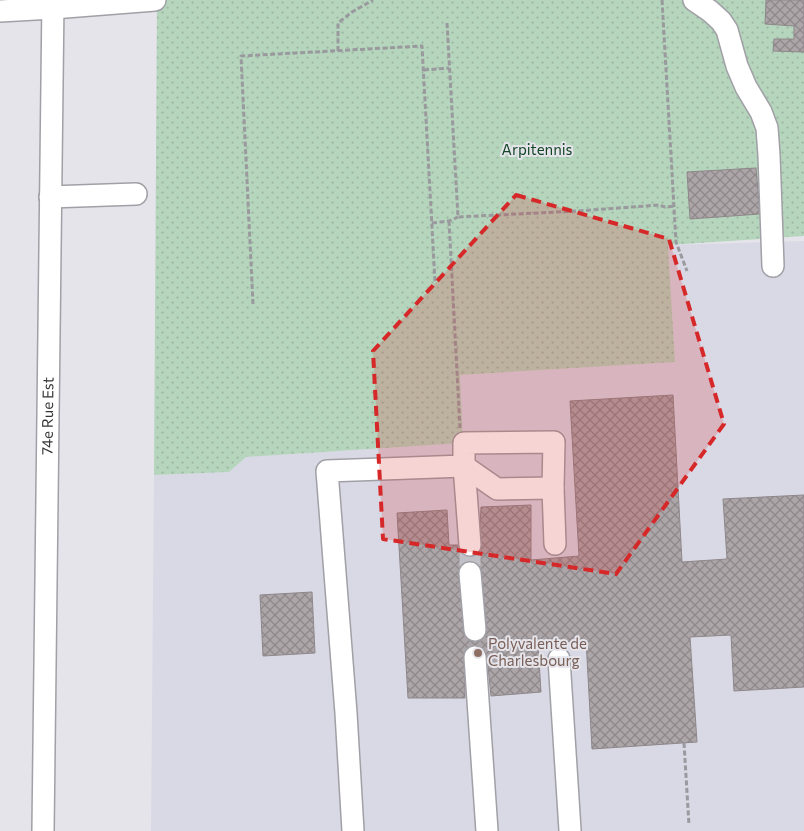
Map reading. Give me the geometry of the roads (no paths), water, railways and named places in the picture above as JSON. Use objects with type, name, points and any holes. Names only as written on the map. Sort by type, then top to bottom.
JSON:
[{"type":"street","points":[[0,11],[53,4],[155,0]]},
{"type":"street","points":[[694,0],[721,21],[746,87],[762,112],[767,128],[773,266]]},
{"type":"street","name":"74e Rue Est","points":[[43,831],[53,4]]},
{"type":"street","points":[[50,196],[136,194]]},
{"type":"street","points":[[470,545],[464,443],[554,442],[555,544]]},
{"type":"street","points":[[353,831],[346,713],[327,471],[464,466],[497,489],[553,488]]},
{"type":"street","points":[[470,573],[475,630]]},
{"type":"street","points":[[475,657],[487,831]]},
{"type":"street","points":[[559,659],[570,830]]},
{"type":"tunnel","points":[[470,545],[470,573]]},
{"type":"place","name":"Polyvalente de Charlesbourg","points":[[478,653]]},
{"type":"park label","name":"Arpitennis","points":[[537,150]]}]
